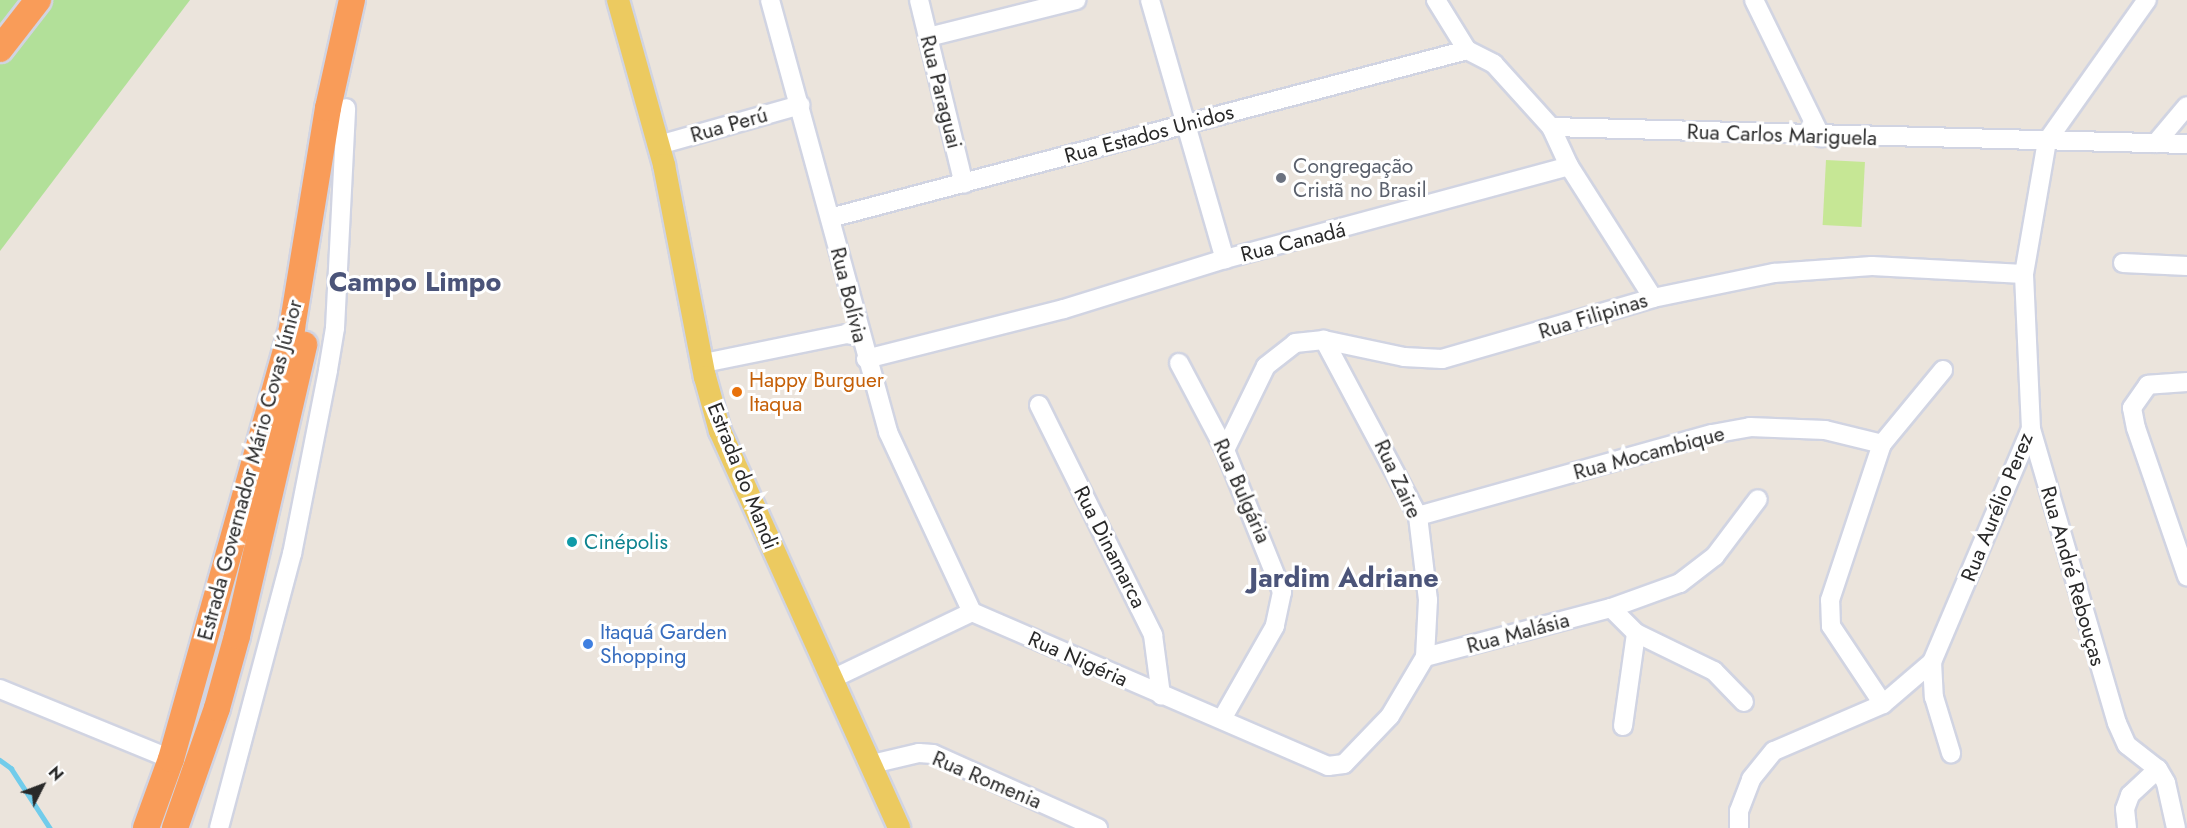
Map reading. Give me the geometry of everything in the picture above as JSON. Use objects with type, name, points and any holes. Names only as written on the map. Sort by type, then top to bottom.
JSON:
[{"type":"highway","points":[[0,49],[38,0]]},
{"type":"highway","name":"Estrada Governador Mário Covas Júnior","points":[[146,828],[171,759],[292,328],[328,108],[352,0]]},
{"type":"highway","name":"Estrada Governador Mário Covas Júnior","points":[[175,828],[217,708],[237,636],[307,333],[367,0]]},
{"type":"main road","name":"Estrada do Mandi","points":[[618,0],[659,145],[720,431],[899,828]]},
{"type":"street","name":"Rua Bolívia","points":[[770,0],[800,105],[866,359],[888,432],[910,484],[972,612]]},
{"type":"street","name":"Rua Paraguai","points":[[919,0],[964,184]]},
{"type":"street","points":[[928,37],[1076,0]]},
{"type":"street","points":[[1150,0],[1225,259]]},
{"type":"street","points":[[1436,0],[1467,50],[1494,64],[1551,127],[1569,166],[1653,298]]},
{"type":"street","points":[[1754,0],[1821,137]]},
{"type":"street","name":"Rua Aurélio Perez","points":[[1739,828],[1738,812],[1750,779],[1774,751],[1883,704],[1932,662],[2031,429],[2024,274],[2047,141],[2147,0]]},
{"type":"street","name":"Rua Estados Unidos","points":[[830,218],[1467,50]]},
{"type":"street","name":"Rua Perú","points":[[659,145],[800,105]]},
{"type":"street","points":[[2156,142],[2187,106]]},
{"type":"street","points":[[219,828],[293,546],[328,370],[335,328],[346,108]]},
{"type":"street","name":"Rua Carlos Mariguela","points":[[1551,127],[1821,137],[2187,144]]},
{"type":"street","name":"Rua Canadá","points":[[866,359],[1064,309],[1225,259],[1569,166]]},
{"type":"street","points":[[2123,263],[2187,266]]},
{"type":"street","name":"Rua Filipinas","points":[[1225,450],[1275,355],[1295,343],[1324,340],[1404,357],[1442,359],[1653,298],[1802,269],[1872,266],[2024,274]]},
{"type":"street","points":[[704,363],[847,334],[861,338]]},
{"type":"street","name":"Rua Zaire","points":[[1324,340],[1418,516],[1428,590],[1425,657],[1390,716],[1370,741],[1344,764],[1328,766]]},
{"type":"street","name":"Rua Bulgária","points":[[1179,363],[1225,450],[1282,592],[1275,626],[1222,719]]},
{"type":"street","points":[[1883,704],[1828,618],[1839,566],[1882,444],[1943,370]]},
{"type":"street","points":[[2187,382],[2148,385],[2133,408],[2136,428],[2187,576]]},
{"type":"street","name":"Rua Dinamarca","points":[[1039,405],[1147,621],[1157,655],[1161,695]]},
{"type":"street","name":"Rua Mocambique","points":[[1418,516],[1712,434],[1750,427],[1825,430],[1882,444]]},
{"type":"street","name":"Rua André Rebouças","points":[[2031,429],[2116,723],[2127,745],[2158,769]]},
{"type":"street","name":"Rua Malásia","points":[[1425,657],[1611,608],[1692,576],[1715,556],[1758,499]]},
{"type":"street","points":[[1611,608],[1636,633],[1714,671],[1744,702]]},
{"type":"street","points":[[832,679],[972,612]]},
{"type":"street","name":"Rua Nigéria","points":[[972,612],[1328,766]]},
{"type":"street","points":[[1623,726],[1636,633]]},
{"type":"street","points":[[1932,662],[1934,697],[1951,753]]},
{"type":"street","points":[[0,689],[171,759]]},
{"type":"street","name":"Rua Romenia","points":[[872,764],[919,753],[933,754],[1098,828]]},
{"type":"street","points":[[2127,828],[2126,809],[2130,795],[2158,769],[2171,794],[2176,828]]},
{"type":"green space","points":[[0,0],[27,0],[0,36]]},
{"type":"green space","points":[[48,0],[190,0],[0,251],[0,64]]},
{"type":"green space","points":[[1826,160],[1865,162],[1862,227],[1823,225]]},
{"type":"waterway","points":[[0,760],[11,768],[50,828]]},
{"type":"place","name":"Congregação Cristã no Brasil","points":[[1281,178]]},
{"type":"place","name":"Happy Burguer Itaqua","points":[[737,392]]},
{"type":"place","name":"Cinépolis","points":[[572,542]]},
{"type":"place","name":"Itaquá Garden Shopping","points":[[588,644]]},
{"type":"district","name":"Campo Limpo","points":[[415,282]]},
{"type":"district","name":"Jardim Adriane","points":[[1344,578]]}]
